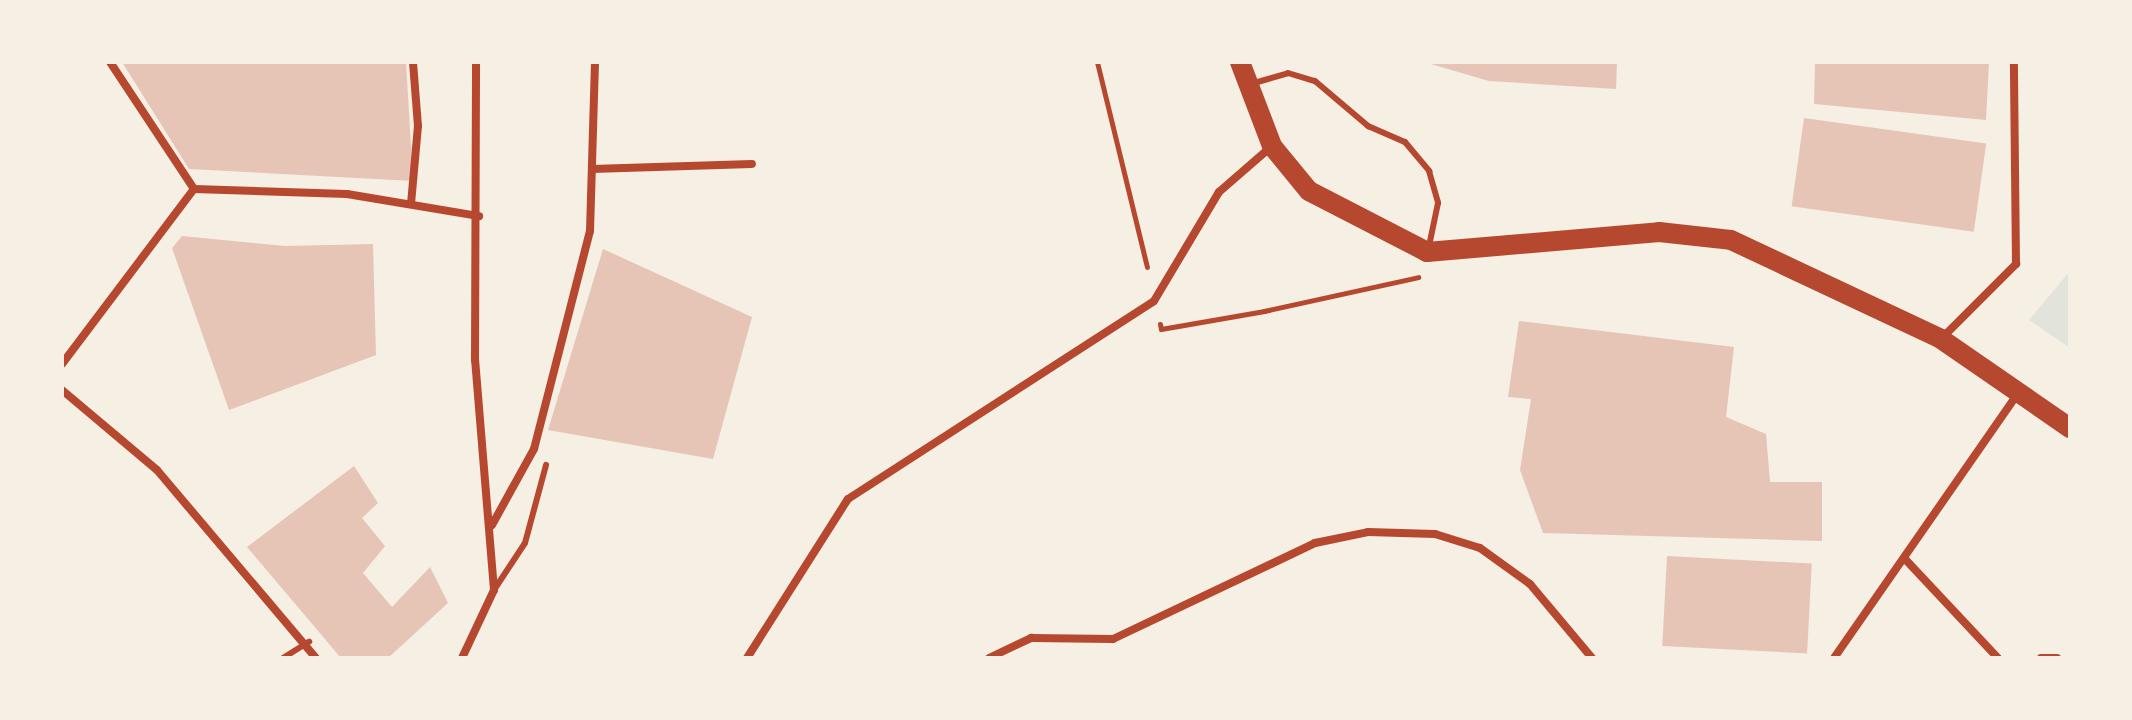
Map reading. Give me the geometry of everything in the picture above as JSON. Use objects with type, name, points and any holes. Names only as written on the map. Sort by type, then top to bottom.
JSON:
[{"type":"main road","points":[[1240,62],[1272,146],[1309,191],[1427,252],[1697,232],[1826,279],[1941,339],[2070,428]]},
{"type":"street","points":[[411,204],[418,126],[413,62]]},
{"type":"street","points":[[462,658],[494,590],[492,525],[475,360],[479,216],[476,62]]},
{"type":"street","points":[[492,525],[534,449],[590,231],[595,62]]},
{"type":"street","points":[[1941,339],[2016,264],[2014,62]]},
{"type":"street","points":[[110,63],[194,189]]},
{"type":"street","points":[[747,658],[864,483],[1154,301],[1219,192],[1272,146]]},
{"type":"street","points":[[592,169],[752,164]]},
{"type":"street","points":[[194,189],[411,204],[479,216]]},
{"type":"street","points":[[62,364],[194,189]]},
{"type":"street","points":[[62,390],[157,470],[309,642],[316,658]]},
{"type":"street","points":[[1834,658],[2019,393]]},
{"type":"street","points":[[989,658],[1031,638],[1113,639],[1315,543],[1368,532],[1435,534],[1480,548],[1530,584],[1592,658]]},
{"type":"street","points":[[1905,559],[1998,658]]},
{"type":"street","points":[[2041,658],[2057,658]]},
{"type":"lane","points":[[1247,86],[1288,73],[1315,81],[1368,126],[1405,142],[1429,171],[1438,203],[1427,252]]},
{"type":"lane","points":[[494,590],[525,543],[546,465]]},
{"type":"lane","points":[[283,658],[309,642]]},
{"type":"path","points":[[1097,62],[1161,329],[1416,282],[1427,252]]},
{"type":"shaded area","points":[[2070,271],[2070,348],[2029,320]]},
{"type":"building","points":[[122,62],[406,62],[413,181],[189,169]]},
{"type":"building","points":[[1424,62],[1617,62],[1616,89],[1489,81]]},
{"type":"building","points":[[1815,62],[1989,62],[1986,120],[1814,104]]},
{"type":"building","points":[[1804,118],[1986,144],[1974,232],[1792,206]]},
{"type":"building","points":[[182,236],[285,246],[373,244],[376,355],[229,410],[172,248]]},
{"type":"building","points":[[603,249],[752,317],[713,459],[548,430]]},
{"type":"building","points":[[1519,321],[1734,347],[1726,417],[1766,434],[1770,482],[1822,482],[1822,541],[1543,533],[1520,470],[1531,399],[1508,397]]},
{"type":"building","points":[[354,466],[378,503],[362,518],[385,546],[363,573],[392,607],[430,567],[448,603],[388,658],[341,658],[247,547]]},
{"type":"building","points":[[1667,556],[1812,564],[1807,653],[1662,646]]}]
